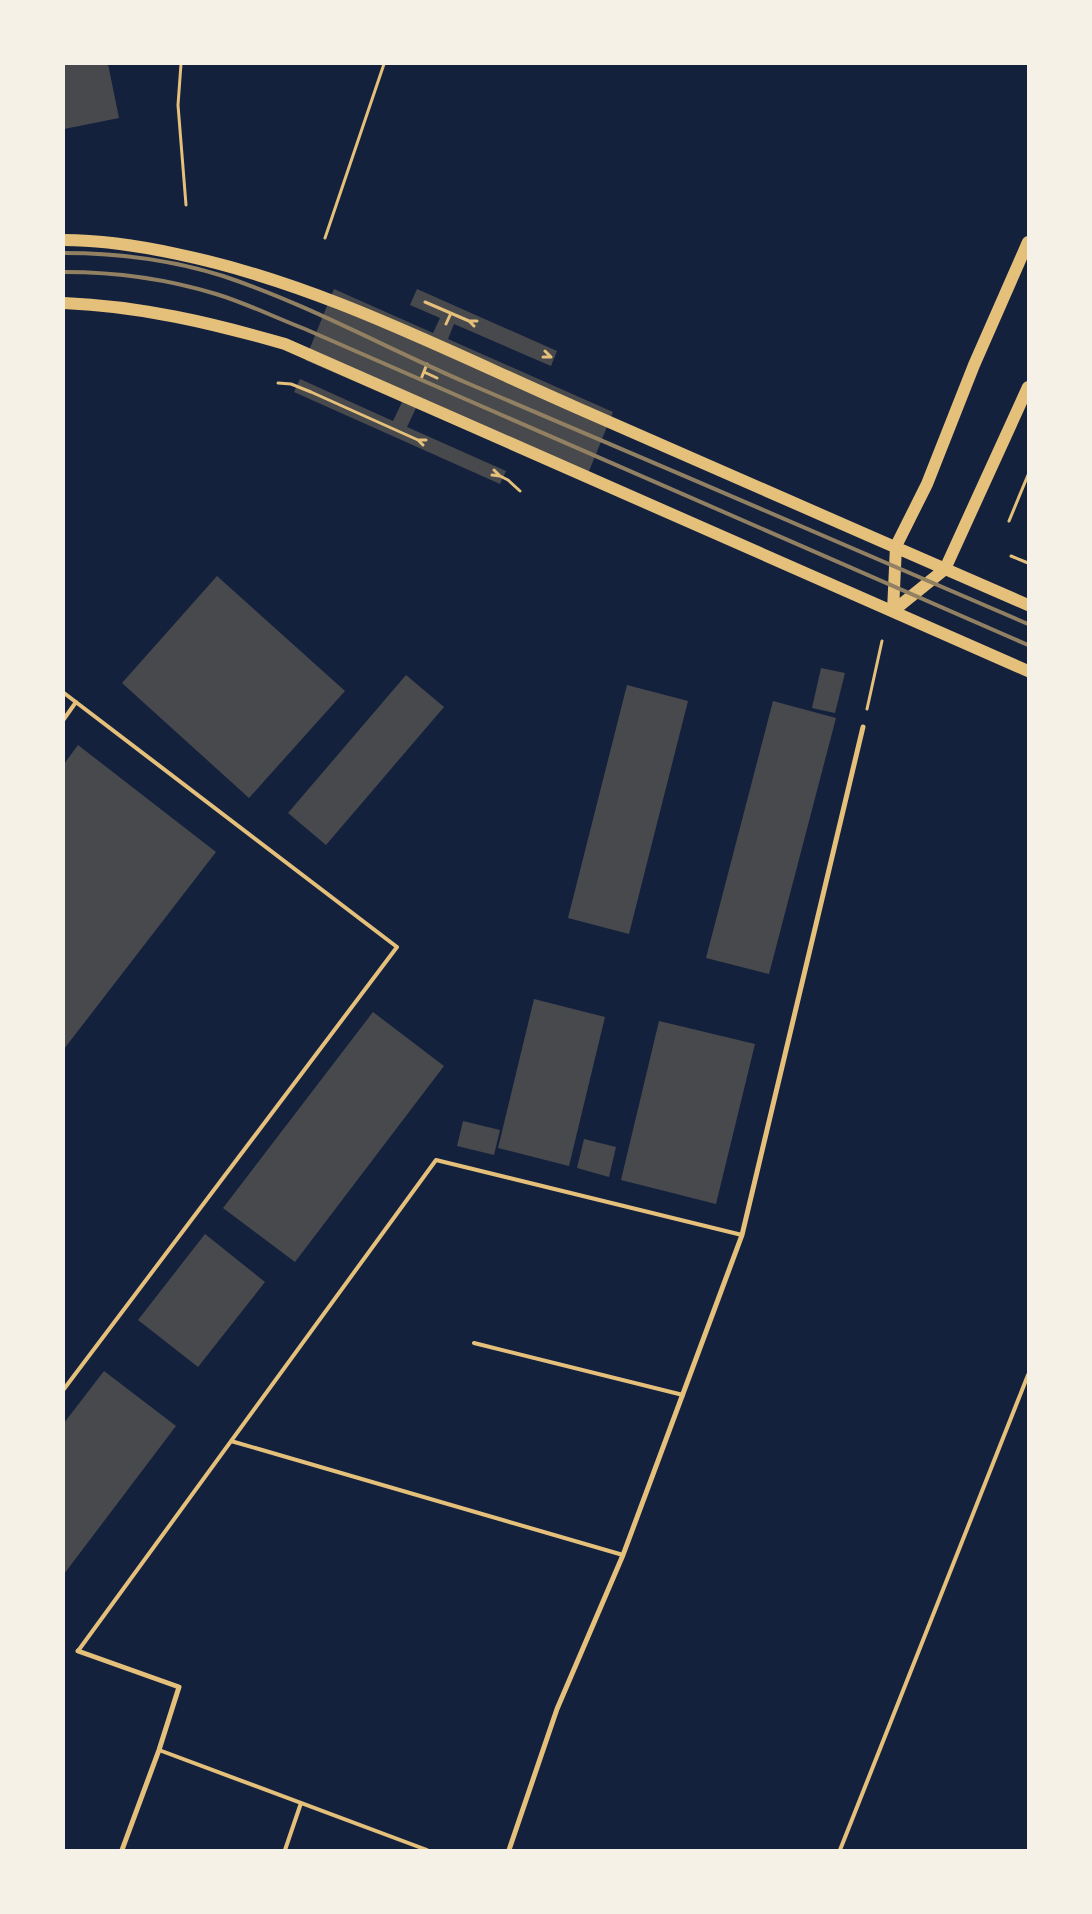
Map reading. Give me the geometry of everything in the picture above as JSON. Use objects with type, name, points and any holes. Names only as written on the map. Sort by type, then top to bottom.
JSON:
[{"type":"main road","points":[[64,240],[144,247],[212,261],[322,295],[789,503],[896,546],[1028,605]]},
{"type":"main road","points":[[893,611],[896,546],[926,484],[974,365],[1028,242]]},
{"type":"main road","points":[[64,303],[102,304],[170,315],[225,327],[285,344],[1028,671]]},
{"type":"main road","points":[[893,611],[945,569],[1028,387]]},
{"type":"street","points":[[508,1850],[557,1709],[623,1555],[742,1235],[863,727]]},
{"type":"street","points":[[78,1651],[179,1688],[159,1750],[122,1850]]},
{"type":"lane","points":[[64,693],[397,947],[64,1389]]},
{"type":"lane","points":[[64,719],[76,702]]},
{"type":"lane","points":[[78,1651],[436,1160],[742,1235]]},
{"type":"lane","points":[[474,1343],[683,1395]]},
{"type":"lane","points":[[840,1850],[1028,1374]]},
{"type":"lane","points":[[231,1441],[623,1555]]},
{"type":"lane","points":[[159,1750],[427,1850]]},
{"type":"lane","points":[[286,1850],[302,1803]]},
{"type":"path","points":[[181,64],[178,106],[186,205]]},
{"type":"path","points":[[325,238],[384,64]]},
{"type":"path","points":[[425,302],[469,321],[474,326]]},
{"type":"path","points":[[469,321],[477,321]]},
{"type":"path","points":[[543,357],[551,357],[545,351]]},
{"type":"path","points":[[420,380],[428,362]]},
{"type":"path","points":[[424,371],[437,378]]},
{"type":"path","points":[[278,383],[291,384],[418,440],[426,440]]},
{"type":"path","points":[[418,440],[423,446]]},
{"type":"path","points":[[494,470],[520,491]]},
{"type":"path","points":[[1009,521],[1028,474]]},
{"type":"path","points":[[492,475],[500,476]]},
{"type":"path","points":[[1011,556],[1028,563]]},
{"type":"path","points":[[863,727],[882,641]]},
{"type":"building","points":[[64,64],[108,64],[119,118],[64,129]]},
{"type":"building","points":[[334,289],[433,333],[440,318],[410,305],[417,289],[557,351],[551,366],[454,324],[448,339],[613,412],[585,481],[416,408],[407,427],[506,471],[500,484],[294,392],[300,379],[393,421],[402,402],[305,360]]},
{"type":"building","points":[[217,576],[345,691],[249,798],[122,683]]},
{"type":"building","points":[[821,668],[845,673],[835,713],[812,708]]},
{"type":"building","points":[[406,675],[444,707],[326,845],[288,813]]},
{"type":"building","points":[[627,685],[688,701],[629,934],[568,918]]},
{"type":"building","points":[[773,701],[836,718],[769,974],[706,958]]},
{"type":"building","points":[[78,745],[216,852],[64,1049],[64,764]]},
{"type":"building","points":[[534,999],[605,1017],[569,1166],[498,1148]]},
{"type":"building","points":[[373,1012],[444,1066],[295,1262],[223,1208]]},
{"type":"building","points":[[659,1021],[755,1044],[716,1204],[621,1180]]},
{"type":"building","points":[[463,1121],[500,1130],[494,1155],[457,1146]]},
{"type":"building","points":[[584,1139],[616,1147],[609,1177],[577,1168]]},
{"type":"building","points":[[205,1234],[265,1282],[198,1367],[138,1320]]},
{"type":"building","points":[[104,1371],[176,1426],[64,1574],[64,1423]]},
{"type":"railway","points":[[64,253],[144,258],[204,270],[254,287],[316,313],[437,370],[1028,624]]},
{"type":"railway","points":[[64,272],[102,273],[160,280],[216,294],[238,302],[305,329],[1028,645]]}]
